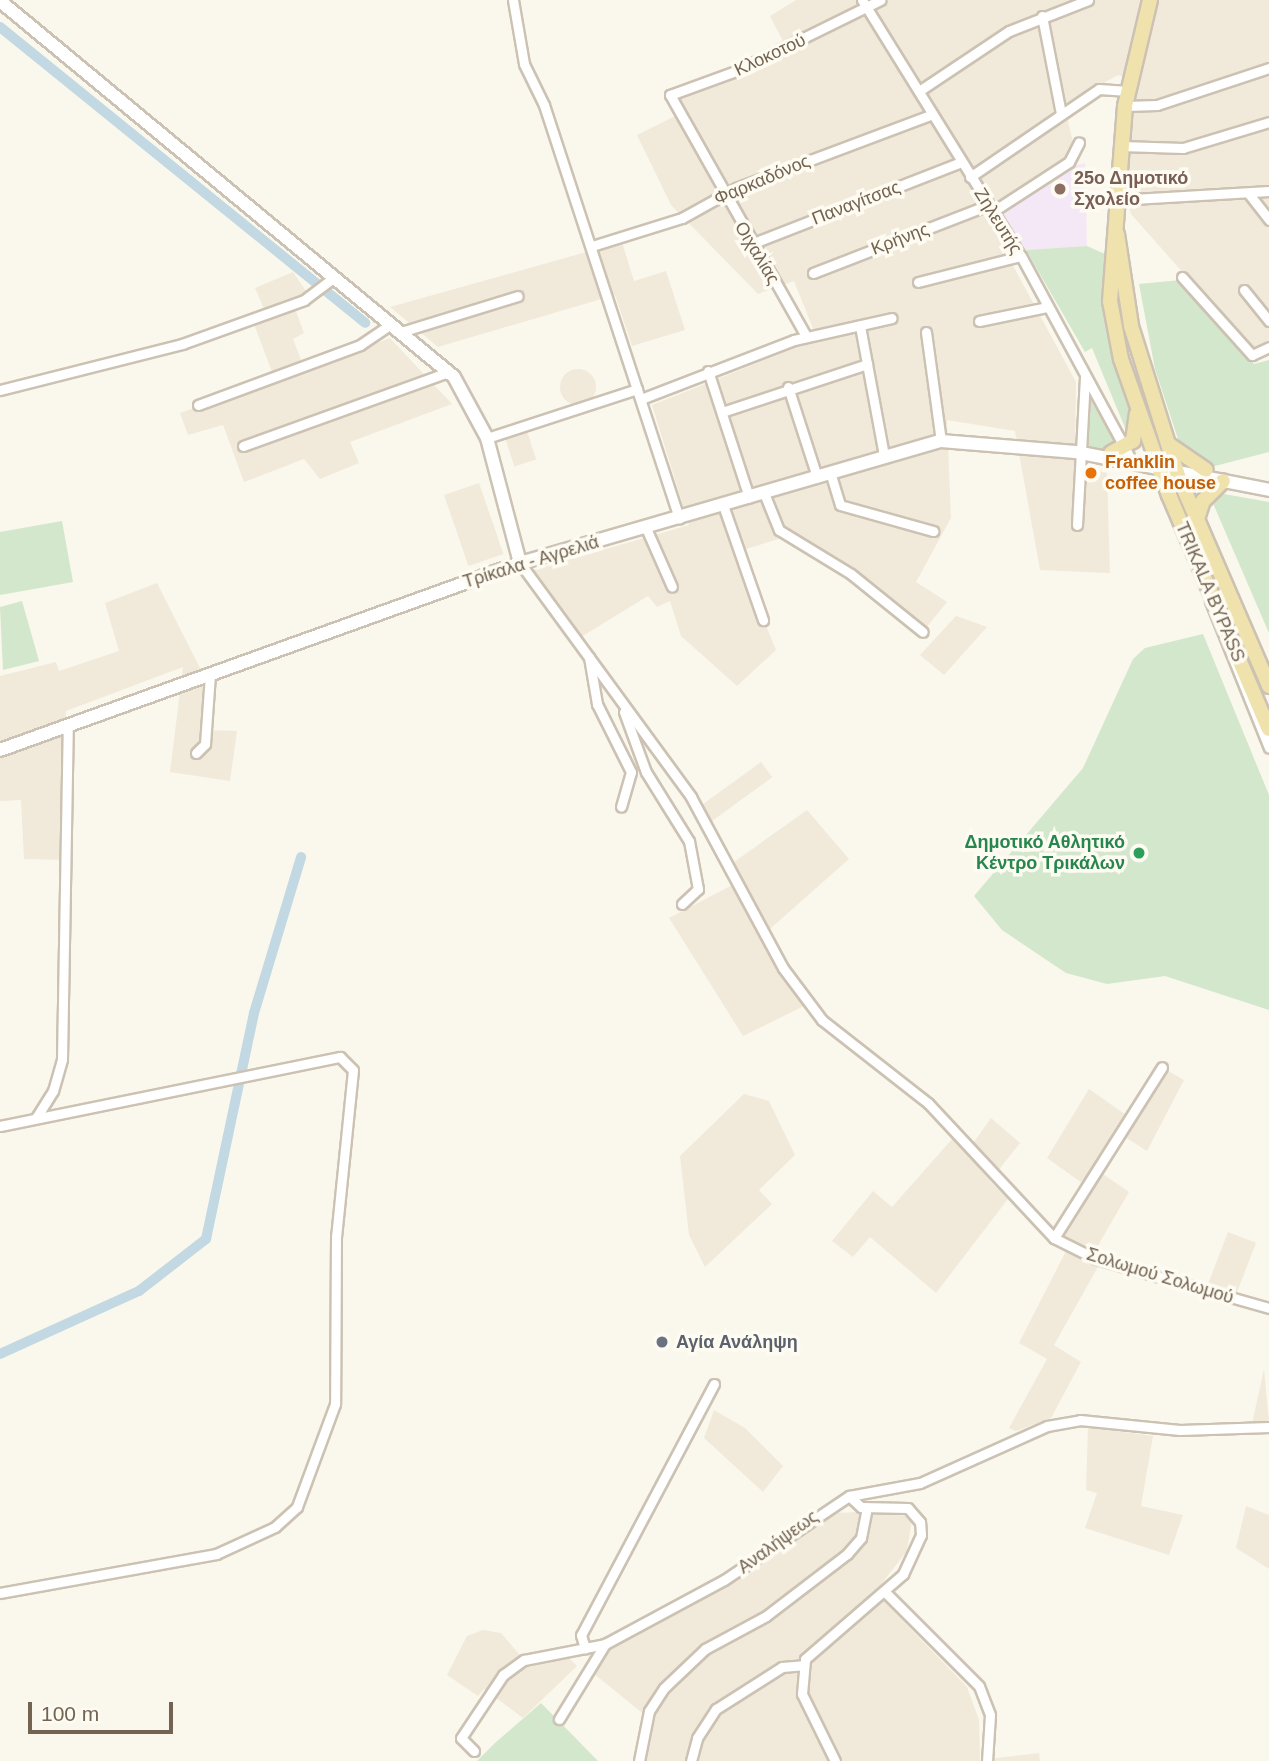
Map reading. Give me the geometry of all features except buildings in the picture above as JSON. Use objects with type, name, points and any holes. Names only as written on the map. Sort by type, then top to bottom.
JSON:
[{"type":"main road","points":[[1150,0],[1126,99],[1116,204],[1127,308],[1176,469],[1196,522],[1269,686]]},
{"type":"main road","points":[[0,1],[329,282],[396,328],[449,372],[469,396],[487,438],[520,564]]},
{"type":"main road","name":"TRIKALA BYPASS","points":[[1116,204],[1110,301],[1137,406],[1158,466],[1266,732]]},
{"type":"main road","points":[[1128,452],[1136,432],[1137,406]]},
{"type":"main road","name":"Τρίκαλα - Αγρελιά","points":[[0,750],[68,728],[210,674],[520,564],[723,506],[884,456],[941,441],[1111,453]]},
{"type":"main road","points":[[1168,443],[1206,470]]},
{"type":"main road","name":"Τρίκαλα - Αγρελιά","points":[[1076,452],[1158,466]]},
{"type":"main road","points":[[1111,453],[1128,452],[1158,466],[1269,489]]},
{"type":"main road","points":[[1176,469],[1206,470],[1269,489]]},
{"type":"main road","points":[[1196,522],[1203,500],[1223,481]]},
{"type":"street","points":[[513,0],[524,64],[592,246],[679,519]]},
{"type":"street","name":"Κλοκοτού","points":[[670,95],[865,4],[880,0]]},
{"type":"street","points":[[919,91],[1042,16],[1088,0]]},
{"type":"street","name":"Ζηλευτής","points":[[865,4],[1021,256],[1128,452]]},
{"type":"street","points":[[1042,16],[1061,114]]},
{"type":"street","points":[[970,177],[1104,86],[1126,99],[1157,105],[1269,68]]},
{"type":"street","name":"Οιχαλίας","points":[[670,95],[721,195],[806,336]]},
{"type":"street","name":"Φαρκαδόνος","points":[[592,246],[682,218],[721,195],[933,114]]},
{"type":"street","points":[[1121,146],[1183,148],[1269,122]]},
{"type":"street","name":"Κρήνης","points":[[813,272],[990,209],[1069,162],[1079,142]]},
{"type":"street","name":"Παναγίτσας","points":[[751,244],[961,162]]},
{"type":"street","points":[[1116,204],[1269,191]]},
{"type":"street","points":[[1249,194],[1269,220]]},
{"type":"street","points":[[918,282],[1021,256]]},
{"type":"street","points":[[1182,277],[1252,355],[1269,347]]},
{"type":"street","points":[[0,390],[150,354],[304,300],[329,282]]},
{"type":"street","points":[[1244,290],[1269,321]]},
{"type":"street","points":[[198,405],[360,345],[396,328],[517,296]]},
{"type":"street","points":[[979,321],[1047,307]]},
{"type":"street","points":[[641,399],[708,371],[806,336],[892,318]]},
{"type":"street","points":[[860,326],[884,456]]},
{"type":"street","points":[[926,332],[941,441]]},
{"type":"street","points":[[722,412],[788,387],[867,363]]},
{"type":"street","points":[[708,371],[749,498]]},
{"type":"street","points":[[243,446],[449,372]]},
{"type":"street","points":[[1077,525],[1076,452],[1085,375]]},
{"type":"street","points":[[788,387],[817,477]]},
{"type":"street","points":[[487,438],[637,388]]},
{"type":"street","points":[[830,472],[840,505],[933,531]]},
{"type":"street","points":[[764,493],[779,530],[851,574],[923,632]]},
{"type":"street","points":[[723,506],[764,620]]},
{"type":"street","points":[[646,528],[673,587]]},
{"type":"street","points":[[520,564],[619,697],[708,824],[783,968],[808,1004],[861,1055],[928,1103],[1054,1238],[1162,1067]]},
{"type":"street","points":[[589,657],[597,704],[631,772],[621,807]]},
{"type":"street","points":[[196,753],[205,744],[210,674]]},
{"type":"street","points":[[619,697],[646,772],[690,841],[698,889],[682,904]]},
{"type":"street","points":[[36,1118],[53,1091],[62,1059],[68,728]]},
{"type":"street","points":[[1266,732],[1269,748]]},
{"type":"street","points":[[0,1126],[340,1057],[353,1070],[336,1236],[335,1404],[310,1486],[275,1527],[216,1554],[0,1593]]},
{"type":"street","name":"Σολωμού Σολωμού","points":[[1054,1238],[1096,1259],[1269,1308]]},
{"type":"street","points":[[585,1648],[581,1635],[714,1384]]},
{"type":"street","name":"Αναλήψεως","points":[[474,1751],[461,1738],[503,1675],[524,1660],[605,1644],[724,1580],[849,1496],[920,1483],[1069,1421],[1180,1430],[1269,1427]]},
{"type":"street","points":[[835,1761],[807,1708],[803,1665],[814,1647],[884,1591],[913,1558],[920,1522],[908,1508],[867,1508],[849,1496]]},
{"type":"street","points":[[639,1761],[649,1712],[664,1688],[705,1649],[766,1616],[847,1555],[861,1538],[867,1508]]},
{"type":"street","points":[[884,1591],[979,1686],[990,1715],[987,1761]]},
{"type":"street","points":[[559,1719],[605,1644]]},
{"type":"street","points":[[691,1761],[696,1738],[716,1709],[782,1667],[803,1665]]},
{"type":"shaded area","points":[[796,0],[1269,0],[1269,341],[1254,353],[1131,214],[1126,197],[1136,81],[1118,75],[1095,88],[1065,108],[1075,151],[984,212],[1076,382],[1075,466],[1107,473],[1110,573],[1040,570],[1015,431],[947,420],[951,518],[916,582],[947,602],[926,628],[853,571],[792,535],[736,552],[776,650],[737,686],[681,636],[670,601],[657,607],[648,596],[581,637],[530,571],[689,525],[652,405],[817,339],[794,281],[758,294],[671,205],[637,135],[683,112],[675,96],[789,53],[770,16]]},
{"type":"shaded area","name":"25ο Δημοτικό Σχολείο","points":[[1085,163],[1087,246],[1026,250],[1001,211],[1069,167]]},
{"type":"shaded area","points":[[622,242],[634,281],[666,271],[685,330],[632,346],[615,295],[438,347],[390,307]]},
{"type":"shaded area","points":[[293,272],[308,294],[292,300],[304,333],[293,339],[305,370],[390,338],[452,404],[350,442],[359,463],[320,479],[304,459],[244,482],[223,425],[188,435],[180,413],[275,380],[254,324],[268,318],[255,288]]},
{"type":"shaded area","points":[[578,369],[591,374],[596,387],[591,400],[578,405],[565,400],[560,387],[565,374]]},
{"type":"shaded area","points":[[526,428],[536,459],[514,466],[504,435]]},
{"type":"shaded area","points":[[479,483],[503,554],[468,566],[444,495]]},
{"type":"shaded area","points":[[157,583],[208,684],[203,730],[237,731],[230,781],[170,772],[183,667],[66,711],[64,860],[24,859],[21,800],[0,801],[0,676],[56,662],[59,671],[119,651],[105,603]]},
{"type":"shaded area","points":[[956,616],[987,627],[944,675],[920,655]]},
{"type":"shaded area","points":[[761,762],[772,777],[712,821],[701,805]]},
{"type":"shaded area","points":[[807,810],[849,859],[762,936],[804,1006],[743,1036],[669,918],[742,880],[734,862]]},
{"type":"shaded area","points":[[1165,1069],[1184,1080],[1147,1151],[1117,1132],[1094,1168],[1129,1192],[1093,1254],[1058,1238],[1089,1188],[1047,1158],[1089,1089],[1132,1119]]},
{"type":"shaded area","points":[[744,1094],[769,1101],[795,1155],[759,1190],[772,1204],[705,1267],[689,1235],[680,1156]]},
{"type":"shaded area","points":[[991,1118],[1020,1143],[990,1181],[1008,1199],[936,1293],[870,1237],[853,1257],[832,1241],[873,1191],[892,1207],[953,1138],[966,1153]]},
{"type":"shaded area","points":[[1228,1232],[1256,1243],[1236,1296],[1208,1285]]},
{"type":"shaded area","points":[[1066,1251],[1099,1265],[1054,1345],[1081,1362],[1051,1418],[1016,1431],[1009,1428],[1047,1359],[1019,1343]]},
{"type":"shaded area","points":[[1264,1369],[1269,1422],[1252,1424]]},
{"type":"shaded area","points":[[714,1410],[745,1428],[783,1466],[763,1492],[704,1438]]},
{"type":"shaded area","points":[[1088,1427],[1153,1436],[1141,1506],[1183,1515],[1169,1555],[1085,1528],[1097,1493],[1086,1490]]},
{"type":"shaded area","points":[[1246,1506],[1269,1515],[1269,1569],[1236,1548]]},
{"type":"shaded area","points":[[893,1511],[912,1519],[907,1551],[875,1592],[967,1687],[979,1720],[980,1760],[1039,1753],[1040,1761],[645,1761],[651,1720],[593,1673],[607,1651],[719,1591],[832,1513]]},
{"type":"shaded area","points":[[483,1630],[501,1633],[530,1667],[569,1658],[577,1666],[523,1718],[484,1689],[478,1696],[447,1675],[467,1636]]},
{"type":"green space","points":[[1087,246],[1105,254],[1105,292],[1137,418],[1128,435],[1092,348],[1085,352],[1026,250]]},
{"type":"green space","points":[[1181,280],[1254,364],[1269,360],[1269,452],[1211,467],[1180,445],[1155,369],[1139,284]]},
{"type":"green space","points":[[1091,400],[1117,446],[1111,451],[1088,450]]},
{"type":"green space","points":[[1224,494],[1269,502],[1269,633],[1212,501]]},
{"type":"green space","points":[[62,521],[73,582],[0,595],[0,532]]},
{"type":"green space","points":[[22,601],[39,661],[3,670],[0,607]]},
{"type":"green space","name":"Δημοτικό Αθλητικό Κέντρο Τρικάλων","points":[[1203,634],[1269,795],[1269,1010],[1165,976],[1107,984],[1066,973],[1002,930],[974,896],[1083,768],[1133,659],[1145,648]]},
{"type":"green space","points":[[541,1703],[598,1761],[477,1761],[495,1743]]},
{"type":"waterway","points":[[0,27],[365,323]]},
{"type":"waterway","points":[[0,1354],[139,1291],[206,1239],[254,1013],[301,857]]},
{"type":"place","name":"25ο Δημοτικό Σχολείο","points":[[1060,189]]},
{"type":"place","name":"Franklin coffee house","points":[[1091,473]]},
{"type":"place","name":"Δημοτικό Αθλητικό Κέντρο Τρικάλων","points":[[1139,853]]},
{"type":"place","name":"Αγία Ανάληψη","points":[[662,1342]]}]
